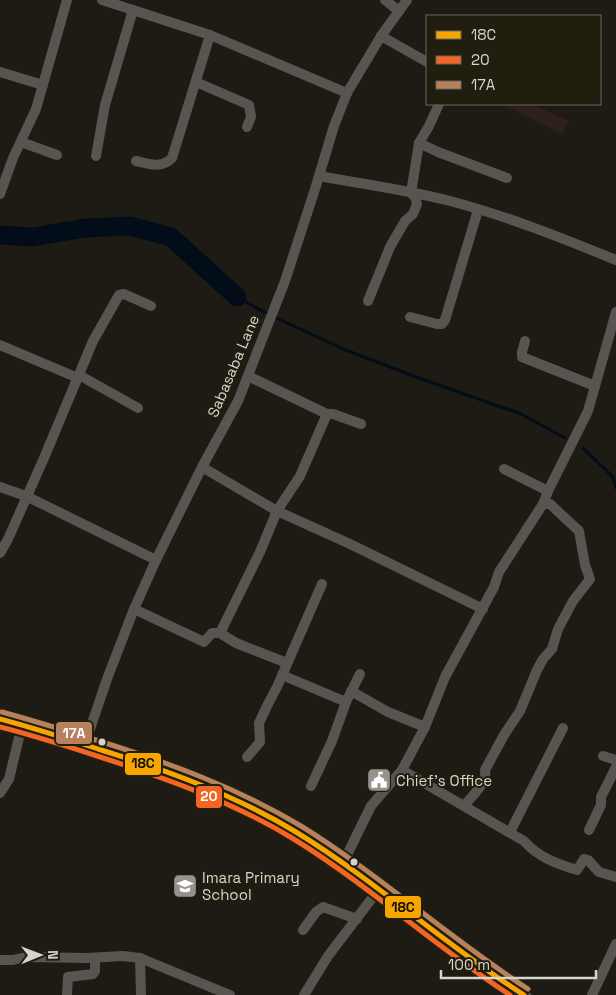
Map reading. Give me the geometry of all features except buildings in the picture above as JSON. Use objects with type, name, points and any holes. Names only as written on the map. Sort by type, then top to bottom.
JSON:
[{"type":"street","points":[[0,194],[13,158],[36,109],[68,0]]},
{"type":"street","points":[[102,0],[210,35],[347,93]]},
{"type":"street","points":[[385,0],[400,12]]},
{"type":"street","name":"Sabasaba Lane","points":[[85,744],[107,678],[134,609],[202,467],[238,401],[285,281],[334,126],[347,93],[381,36],[407,0]]},
{"type":"street","points":[[96,156],[105,105],[133,10]]},
{"type":"street","points":[[136,161],[158,166],[172,158],[210,35]]},
{"type":"street","points":[[381,36],[426,61]]},
{"type":"street","points":[[0,72],[43,85]]},
{"type":"street","points":[[196,82],[249,105],[251,117],[247,127]]},
{"type":"street","points":[[368,301],[390,247],[404,221],[413,214],[417,204],[411,193],[419,143],[439,105]]},
{"type":"street","points":[[21,142],[57,155]]},
{"type":"street","points":[[419,143],[507,178]]},
{"type":"street","points":[[319,176],[428,196],[478,210],[522,223],[616,260]]},
{"type":"street","points":[[410,317],[437,324],[442,324],[445,320],[478,210]]},
{"type":"street","points":[[0,553],[4,538],[26,496],[93,340],[119,295],[124,294],[151,306]]},
{"type":"street","points":[[343,863],[371,806],[402,770],[425,727],[445,677],[483,610],[494,587],[498,572],[543,504],[588,411],[594,386],[612,337],[616,312]]},
{"type":"street","points":[[525,341],[522,357],[594,386]]},
{"type":"street","points":[[0,345],[79,376],[138,408]]},
{"type":"street","points":[[248,376],[327,414],[333,414],[361,424]]},
{"type":"street","points":[[220,633],[260,552],[277,511],[300,476],[327,414]]},
{"type":"street","points":[[202,467],[277,511],[350,544],[483,610]]},
{"type":"street","points":[[504,469],[548,491]]},
{"type":"street","points":[[0,487],[26,496],[156,560]]},
{"type":"street","points":[[464,806],[482,783],[486,774],[485,770],[504,735],[520,711],[537,670],[543,659],[552,650],[558,629],[573,601],[590,579],[585,565],[579,531],[550,504],[543,504]]},
{"type":"street","points":[[247,756],[260,742],[259,724],[322,584]]},
{"type":"street","points":[[134,609],[204,642],[212,633],[220,633],[236,643],[287,663]]},
{"type":"street","points":[[311,786],[332,741],[346,702],[360,674]]},
{"type":"street","points":[[282,676],[346,702]]},
{"type":"street","points":[[351,691],[388,712],[425,727]]},
{"type":"street","points":[[0,719],[85,744],[168,773],[258,810],[297,832],[343,863],[488,972],[524,995]]},
{"type":"street","points":[[0,793],[8,778],[22,725]]},
{"type":"street","points":[[510,832],[563,728]]},
{"type":"street","points":[[603,756],[616,760]]},
{"type":"street","points":[[589,830],[601,805],[601,797],[616,768]]},
{"type":"street","points":[[402,770],[524,840],[532,849],[555,863],[577,870],[583,860],[588,860],[599,872],[616,877]]},
{"type":"street","points":[[304,995],[328,956],[379,889]]},
{"type":"street","points":[[303,930],[316,912],[324,906],[356,919]]},
{"type":"street","points":[[592,995],[616,944]]},
{"type":"street","points":[[0,960],[26,957],[95,958],[123,956],[140,958],[154,962],[230,995]]},
{"type":"street","points":[[67,995],[68,977],[93,974],[95,971],[95,958]]},
{"type":"street","points":[[140,958],[141,995]]},
{"type":"shaded area","points":[[504,105],[534,105],[569,121],[562,134]]},
{"type":"waterway","points":[[0,235],[32,237],[85,228],[130,226],[171,237],[237,297]]},
{"type":"waterway","points":[[237,297],[264,312],[343,349],[521,414],[565,438]]},
{"type":"waterway","points":[[583,448],[613,477],[616,488]]},
{"type":"transit line","name":"17A","points":[[2,712],[151,758],[228,788],[277,812],[359,865],[470,949],[528,989]]},
{"type":"transit line","name":"18C","points":[[0,719],[124,757],[200,784],[249,806],[326,851],[466,955],[524,995]]},
{"type":"transit line","name":"20","points":[[0,727],[120,763],[170,781],[220,801],[269,825],[320,856],[455,957],[510,995]]},
{"type":"place","name":"Chief's Office","points":[[379,780]]},
{"type":"place","name":"Imara Primary School","points":[[185,886]]}]
